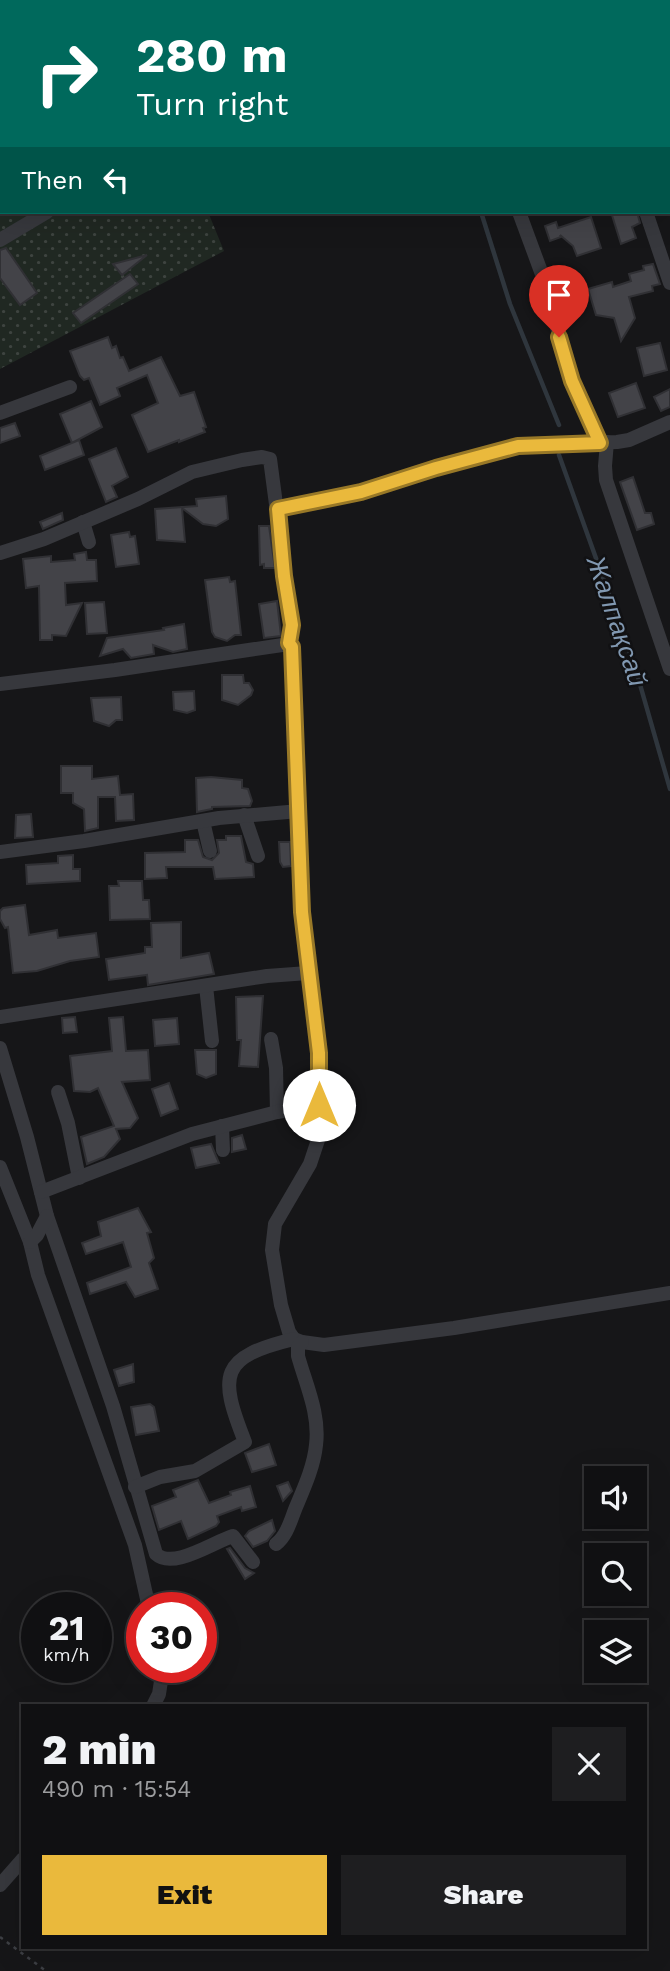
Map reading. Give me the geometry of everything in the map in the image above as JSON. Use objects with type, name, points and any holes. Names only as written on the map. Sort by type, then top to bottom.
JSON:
[{"type":"street","points":[[0,240],[40,214]]},
{"type":"street","points":[[520,214],[543,277],[572,381],[604,442],[606,480],[670,669]]},
{"type":"street","points":[[647,214],[670,283]]},
{"type":"street","points":[[0,413],[70,387]]},
{"type":"street","points":[[278,509],[361,492],[424,471],[518,446],[629,440],[670,422]]},
{"type":"street","points":[[0,553],[23,547],[138,499],[192,472],[262,457],[270,459],[292,625],[289,643],[292,647],[302,899],[308,973],[319,1053],[318,1140],[314,1153],[275,1224],[272,1250],[281,1305],[289,1332],[298,1340],[298,1356],[313,1406],[317,1426],[316,1447],[285,1534],[276,1545]]},
{"type":"street","points":[[83,522],[89,542]]},
{"type":"street","points":[[0,684],[116,670],[289,643]]},
{"type":"street","points":[[0,852],[244,815],[299,811]]},
{"type":"street","points":[[244,815],[258,856]]},
{"type":"street","points":[[203,821],[210,851]]},
{"type":"street","points":[[0,1017],[308,973]]},
{"type":"street","points":[[206,986],[212,1041]]},
{"type":"street","points":[[271,1039],[276,1068],[278,1112]]},
{"type":"street","points":[[0,1048],[47,1216],[113,1406],[156,1554],[161,1559],[180,1558],[233,1536],[254,1562]]},
{"type":"street","points":[[58,1092],[68,1123],[79,1178]]},
{"type":"street","points":[[41,1192],[192,1134],[278,1112],[319,1105]]},
{"type":"street","points":[[222,1126],[223,1150]]},
{"type":"street","points":[[0,1167],[30,1242],[38,1275],[135,1545],[145,1592]]},
{"type":"street","points":[[30,1242],[47,1216]]},
{"type":"street","points":[[135,1487],[160,1478],[195,1471],[245,1442],[228,1386],[232,1368],[245,1355],[298,1340],[324,1345],[670,1293]]},
{"type":"street","points":[[154,1704],[161,1683]]},
{"type":"street","points":[[0,1885],[21,1861]]},
{"type":"path","points":[[0,1937],[46,1971]]},
{"type":"shaded area","points":[[0,214],[209,214],[224,251],[0,369]]},
{"type":"building","points":[[612,214],[638,214],[640,223],[632,227],[636,238],[621,244]]},
{"type":"building","points":[[591,217],[601,248],[577,256],[573,246],[560,235],[561,237],[550,241],[545,226],[556,222],[558,228]]},
{"type":"building","points":[[6,248],[37,293],[20,305],[0,278],[0,250]]},
{"type":"building","points":[[147,255],[122,275],[113,264]]},
{"type":"building","points":[[653,264],[660,284],[652,286],[653,291],[629,297],[635,318],[621,341],[614,318],[596,315],[588,289],[612,282],[613,287],[631,281],[629,274]]},
{"type":"building","points":[[130,274],[138,284],[81,323],[73,313]]},
{"type":"building","points":[[108,337],[112,348],[116,346],[129,371],[161,357],[180,396],[194,392],[206,427],[203,428],[205,432],[148,452],[132,415],[158,403],[147,375],[117,388],[120,396],[100,405],[89,378],[84,380],[80,376],[70,351]]},
{"type":"building","points":[[660,343],[667,370],[644,376],[637,348]]},
{"type":"building","points":[[636,383],[645,408],[618,417],[609,393]]},
{"type":"building","points":[[670,389],[670,407],[661,411],[654,397]]},
{"type":"building","points":[[91,401],[102,427],[72,443],[60,414]]},
{"type":"building","points":[[15,423],[20,436],[0,443],[0,428]]},
{"type":"building","points":[[79,440],[84,455],[45,470],[40,456]]},
{"type":"building","points":[[116,448],[128,477],[112,486],[117,497],[106,502],[89,459]]},
{"type":"building","points":[[633,477],[645,513],[651,513],[654,524],[637,530],[620,482]]},
{"type":"building","points":[[226,496],[228,519],[216,526],[203,524],[182,508],[185,542],[157,540],[155,509],[197,506],[196,499]]},
{"type":"building","points":[[62,513],[63,520],[43,529],[40,522]]},
{"type":"building","points":[[259,526],[269,526],[275,568],[264,568],[264,564],[260,565]]},
{"type":"building","points":[[129,532],[130,537],[135,536],[139,564],[116,567],[111,535]]},
{"type":"building","points":[[86,552],[87,560],[96,560],[97,581],[65,583],[66,605],[82,603],[66,636],[52,635],[52,640],[40,640],[39,586],[26,588],[23,559],[51,556],[51,562],[75,560],[74,554]]},
{"type":"building","points":[[229,577],[230,582],[235,581],[241,635],[235,635],[227,641],[215,637],[212,632],[205,580]]},
{"type":"building","points":[[277,601],[281,636],[264,638],[259,604]]},
{"type":"building","points":[[104,602],[107,633],[87,634],[85,603]]},
{"type":"building","points":[[184,624],[187,649],[173,652],[153,645],[154,654],[131,658],[123,649],[100,656],[107,638],[164,630],[163,628]]},
{"type":"building","points":[[222,675],[243,675],[244,683],[249,683],[253,690],[251,695],[238,705],[222,700]]},
{"type":"building","points":[[194,691],[195,710],[187,713],[174,710],[173,692]]},
{"type":"building","points":[[121,697],[122,720],[116,720],[109,726],[94,721],[91,698]]},
{"type":"building","points":[[61,766],[92,766],[92,779],[118,776],[120,795],[133,794],[134,820],[116,821],[115,797],[98,797],[98,828],[85,831],[84,809],[73,803],[73,793],[61,793]]},
{"type":"building","points":[[196,778],[242,780],[242,788],[248,789],[252,801],[250,806],[212,807],[197,812]]},
{"type":"building","points":[[31,814],[33,837],[15,838],[16,815]]},
{"type":"building","points":[[226,836],[241,836],[246,862],[253,864],[254,877],[215,879],[213,867],[166,867],[167,878],[145,879],[145,853],[185,852],[185,840],[198,840],[203,857],[212,860],[219,853],[217,840],[226,840]]},
{"type":"building","points":[[279,842],[290,842],[291,866],[283,867],[280,862]]},
{"type":"building","points":[[73,855],[73,869],[80,869],[80,881],[27,884],[26,865],[58,863],[58,856]]},
{"type":"building","points":[[118,881],[142,881],[143,900],[149,900],[150,919],[110,920],[109,886],[119,886]]},
{"type":"building","points":[[25,905],[29,935],[57,930],[58,938],[96,933],[99,957],[70,961],[37,971],[13,973],[8,927],[5,928],[0,919],[0,911],[3,908]]},
{"type":"building","points":[[181,922],[181,958],[209,953],[214,974],[148,985],[147,975],[109,980],[106,959],[145,953],[145,947],[152,947],[151,923]]},
{"type":"building","points":[[263,996],[258,1067],[239,1066],[241,1040],[237,1040],[236,997]]},
{"type":"building","points":[[75,1017],[77,1032],[63,1033],[62,1018]]},
{"type":"building","points":[[123,1017],[126,1051],[148,1050],[150,1080],[122,1082],[138,1118],[130,1128],[116,1129],[120,1139],[104,1157],[87,1164],[81,1137],[114,1126],[98,1088],[90,1092],[74,1091],[70,1056],[112,1051],[109,1018]]},
{"type":"building","points":[[177,1018],[179,1044],[155,1046],[153,1020]]},
{"type":"building","points":[[195,1050],[216,1050],[216,1074],[206,1078],[197,1074]]},
{"type":"building","points":[[169,1083],[178,1109],[161,1116],[152,1089]]},
{"type":"building","points":[[242,1135],[246,1149],[232,1152],[232,1138]]},
{"type":"building","points":[[211,1144],[219,1163],[196,1168],[191,1148]]},
{"type":"building","points":[[138,1208],[151,1232],[147,1233],[154,1258],[149,1263],[158,1289],[135,1297],[126,1282],[90,1294],[87,1283],[131,1267],[123,1242],[86,1254],[82,1243],[101,1236],[98,1222]]},
{"type":"building","points":[[133,1364],[134,1382],[119,1386],[114,1370]]},
{"type":"building","points":[[150,1404],[154,1407],[159,1431],[136,1435],[131,1407]]},
{"type":"building","points":[[269,1444],[276,1465],[252,1472],[245,1453]]},
{"type":"building","points":[[198,1480],[209,1503],[231,1495],[230,1492],[250,1486],[256,1507],[242,1511],[241,1507],[217,1516],[219,1522],[216,1526],[188,1539],[181,1521],[159,1530],[152,1506],[176,1497],[173,1490]]},
{"type":"building","points":[[288,1482],[292,1491],[283,1501],[277,1486]]},
{"type":"building","points":[[272,1520],[275,1531],[267,1541],[253,1547],[245,1536],[249,1531]]},
{"type":"building","points":[[230,1548],[245,1568],[254,1573],[245,1579],[227,1549]]},
{"type":"waterway","name":"Жалпақсай","points":[[482,214],[510,304],[559,425]]},
{"type":"waterway","name":"Жалпақсай","points":[[559,455],[635,667],[670,789]]},
{"type":"route","points":[[319,1105],[319,1053],[302,912],[292,647],[289,643],[292,625],[278,509],[361,492],[518,446],[600,443],[572,381],[559,337]]}]
